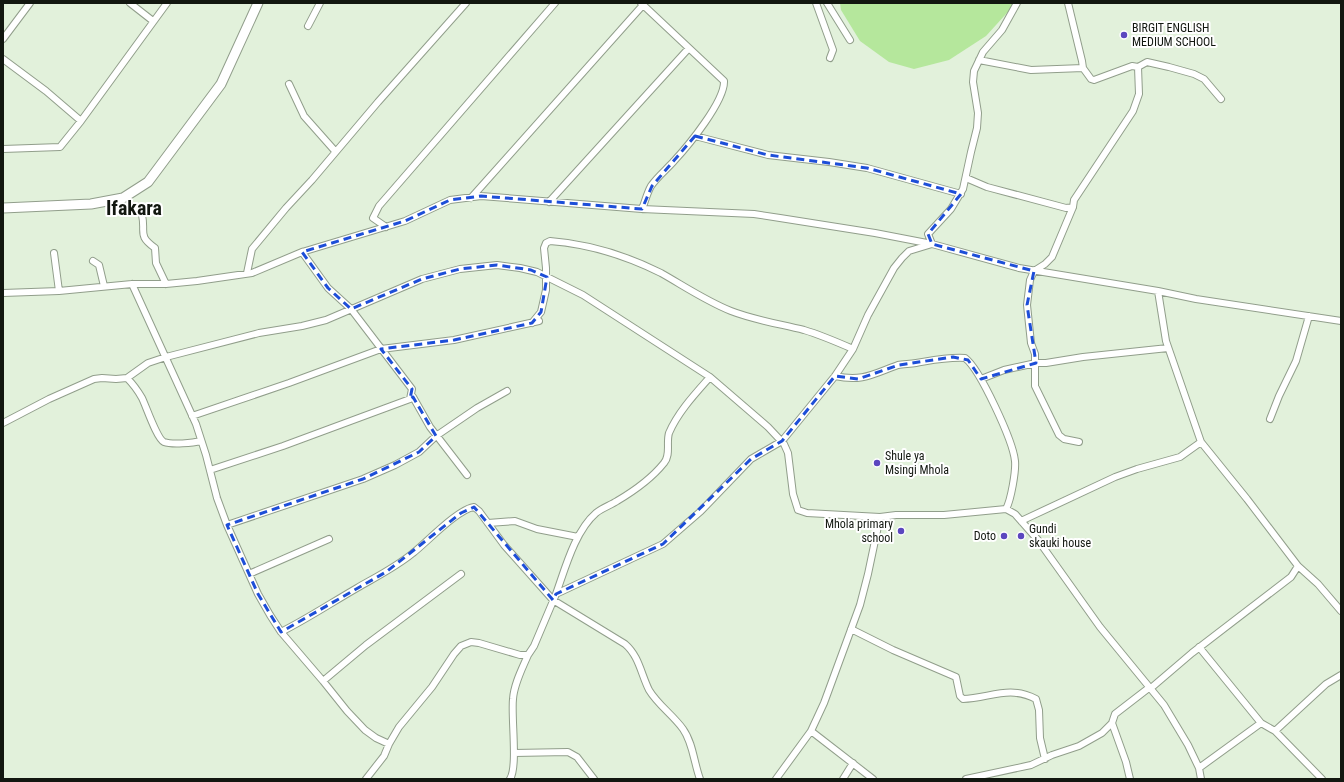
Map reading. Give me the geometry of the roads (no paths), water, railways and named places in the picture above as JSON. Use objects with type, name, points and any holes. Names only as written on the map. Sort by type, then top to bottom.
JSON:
[{"type":"main road","points":[[3,208],[91,204],[123,198],[148,182],[221,84],[258,3]]},
{"type":"street","points":[[3,39],[30,3]]},
{"type":"street","points":[[130,3],[153,21]]},
{"type":"street","points":[[3,150],[59,148],[81,121],[167,3]]},
{"type":"street","points":[[308,26],[320,3]]},
{"type":"street","points":[[247,274],[252,249],[335,151],[466,3]]},
{"type":"street","points":[[386,227],[373,218],[379,206],[555,3]]},
{"type":"street","points":[[816,3],[833,50],[830,58]]},
{"type":"street","points":[[827,3],[850,40]]},
{"type":"street","points":[[932,244],[928,234],[945,216],[961,194],[966,178],[969,158],[977,128],[978,113],[973,77],[974,71],[986,48],[1002,30],[1017,3]]},
{"type":"street","points":[[1068,3],[1083,68],[1089,78],[1094,80],[1132,66],[1138,67],[1147,62],[1194,74],[1204,79],[1221,99]]},
{"type":"street","points":[[471,198],[642,4],[724,81],[724,87],[720,97],[686,148],[652,186],[642,209]]},
{"type":"street","points":[[549,202],[689,48]]},
{"type":"street","points":[[3,59],[46,91],[81,121]]},
{"type":"street","points":[[979,60],[1032,70],[1083,68]]},
{"type":"street","points":[[1080,442],[1064,439],[1057,432],[1035,386],[1036,363],[1029,334],[1027,305],[1030,280],[1034,271],[1045,264],[1052,257],[1073,207],[1074,200],[1133,111],[1139,94],[1138,67]]},
{"type":"street","points":[[289,84],[304,116],[335,151]]},
{"type":"street","points":[[695,136],[768,155],[867,168],[961,194]]},
{"type":"street","points":[[966,178],[987,187],[1066,208],[1073,207]]},
{"type":"street","points":[[3,293],[58,291],[132,284],[166,284],[252,273],[302,252],[405,221],[450,200],[481,196],[642,209],[754,214],[875,233],[932,244],[1034,271],[1158,291],[1196,299],[1341,321]]},
{"type":"street","points":[[142,215],[145,241],[154,248],[156,263],[166,284]]},
{"type":"street","points":[[532,323],[541,312],[546,290],[544,248],[546,243],[550,241],[584,245],[624,257],[661,273],[706,300],[733,312],[806,330],[853,349]]},
{"type":"street","points":[[554,597],[663,544],[701,511],[751,460],[782,441],[835,376],[853,349],[868,315],[894,268],[909,251],[932,244]]},
{"type":"street","points":[[302,252],[328,288],[350,309],[412,389],[410,400]]},
{"type":"street","points":[[54,253],[58,291]]},
{"type":"street","points":[[93,261],[99,265],[104,286]]},
{"type":"street","points":[[4,421],[94,379],[127,378],[148,363],[166,357],[259,333],[302,326],[326,320],[422,279],[460,269],[497,265],[531,270],[583,295],[710,377],[768,427],[782,441],[788,453],[793,494],[797,508],[800,511],[815,514],[880,517],[896,515],[944,515],[1006,509],[1015,514],[1038,540],[1100,626],[1164,705],[1183,735],[1198,768],[1201,779]]},
{"type":"street","points":[[132,284],[192,416],[210,470],[217,498],[227,525],[249,574],[270,615],[281,632],[347,711],[365,730],[376,738],[389,744]]},
{"type":"street","points":[[1158,291],[1166,341],[1201,442],[1298,566],[1318,584],[1341,611]]},
{"type":"street","points":[[1270,419],[1296,361],[1309,316]]},
{"type":"street","points":[[192,416],[382,349],[454,340],[539,321]]},
{"type":"street","points":[[981,379],[1004,370],[1036,363],[1168,348]]},
{"type":"street","points":[[835,376],[847,379],[858,379],[875,375],[899,365],[953,357],[966,359],[981,379],[1001,420],[1012,450],[1015,462],[1010,501],[1006,509]]},
{"type":"street","points":[[510,779],[512,776],[514,753],[512,719],[513,697],[518,678],[528,655],[534,646],[578,537],[596,512],[619,500],[644,482],[665,462],[669,435],[672,428],[687,404],[710,377]]},
{"type":"street","points":[[127,378],[141,397],[155,429],[165,443],[191,443],[201,441]]},
{"type":"street","points":[[227,525],[363,479],[395,466],[418,452],[436,436],[477,408],[507,391]]},
{"type":"street","points":[[210,470],[290,443],[410,400],[414,397],[430,428],[467,475]]},
{"type":"street","points":[[1021,521],[1115,477],[1136,469],[1180,457],[1201,442]]},
{"type":"street","points":[[281,632],[386,572],[413,553],[438,531],[467,509],[474,508],[504,545],[554,597],[625,644],[633,651],[650,692],[660,706],[683,728],[687,736],[700,779]]},
{"type":"street","points":[[776,779],[811,731],[827,696],[851,629],[868,574],[880,517]]},
{"type":"street","points":[[488,524],[515,521],[537,529],[578,537]]},
{"type":"street","points":[[249,574],[330,538]]},
{"type":"street","points":[[966,779],[1031,765],[1078,746],[1102,733],[1112,724],[1115,714],[1199,647],[1291,578],[1298,566]]},
{"type":"street","points":[[323,681],[366,645],[461,574]]},
{"type":"street","points":[[851,629],[893,650],[956,677],[960,696],[963,699],[1004,692],[1022,694],[1036,699],[1039,710],[1040,738],[1045,759]]},
{"type":"street","points":[[367,778],[384,756],[389,744],[407,716],[432,687],[461,646],[471,642],[479,643],[520,655],[528,655]]},
{"type":"street","points":[[1199,647],[1262,723],[1275,731],[1322,779]]},
{"type":"street","points":[[1275,731],[1326,684],[1341,675]]},
{"type":"street","points":[[1198,768],[1262,723]]},
{"type":"street","points":[[1112,724],[1126,762],[1130,779]]},
{"type":"street","points":[[811,731],[873,779]]},
{"type":"street","points":[[514,753],[568,752],[576,757],[594,779]]},
{"type":"street","points":[[843,779],[853,763]]},
{"type":"place","name":"BIRGIT ENGLISH MEDIUM SCHOOL","points":[[1124,35]]},
{"type":"place","name":"Shule ya Msingi Mhola","points":[[877,463]]},
{"type":"place","name":"Mhola primary school","points":[[901,531]]},
{"type":"place","name":"Doto","points":[[1004,536]]},
{"type":"place","name":"Gundi skauki house","points":[[1021,536]]},
{"type":"district","name":"Ifakara","points":[[134,208]]}]
